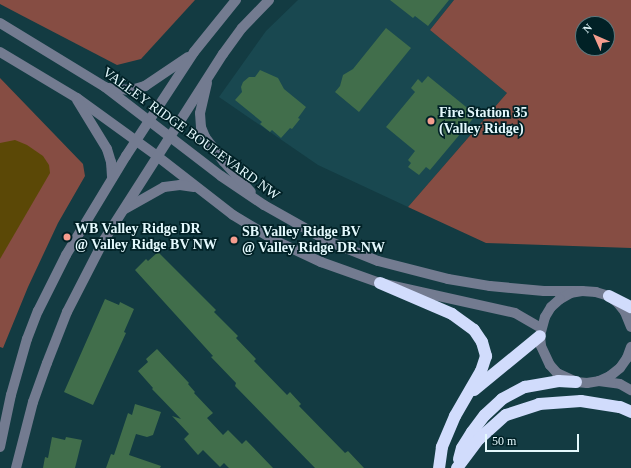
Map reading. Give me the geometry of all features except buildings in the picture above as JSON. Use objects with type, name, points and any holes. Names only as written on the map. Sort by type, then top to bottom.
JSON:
[{"type":"highway","points":[[380,283],[452,314],[474,330],[482,342],[486,356],[481,371],[455,416],[442,447],[439,468]]},
{"type":"highway","points":[[609,296],[631,307]]},
{"type":"highway","points":[[467,396],[540,332]]},
{"type":"highway","points":[[457,468],[462,448],[472,432],[485,415],[502,399],[525,387],[558,381],[576,382]]},
{"type":"highway","points":[[457,468],[479,438],[506,415],[538,404],[581,401],[620,407],[631,412]]},
{"type":"street","points":[[0,447],[19,364],[38,311],[66,255],[112,178],[194,52],[236,0]]},
{"type":"street","points":[[16,468],[33,402],[58,333],[88,270],[121,212],[209,75],[234,38],[269,0]]},
{"type":"street","name":"VALLEY RIDGE BOULEVARD NW","points":[[0,23],[105,87],[222,176],[264,205],[328,241],[378,261],[448,278],[490,286],[544,291],[596,292],[609,296]]},
{"type":"street","points":[[0,52],[77,98],[136,140],[196,188],[233,215],[276,241],[321,262],[380,283],[515,313],[540,332]]},
{"type":"street","points":[[105,87],[131,90],[145,86],[194,52]]},
{"type":"street","points":[[209,75],[200,113],[201,127],[205,137],[224,162],[264,205]]},
{"type":"street","points":[[77,98],[107,149],[111,162],[112,178]]},
{"type":"street","points":[[121,212],[164,187],[180,185],[196,188]]},
{"type":"street","points":[[582,291],[571,293],[560,299],[544,317],[540,332],[541,346],[550,365],[557,373],[576,382],[599,381],[620,384],[631,390]]},
{"type":"street","points":[[609,296],[618,303],[625,312],[631,327]]},
{"type":"street","points":[[599,381],[610,376],[620,368],[627,358],[631,347]]},
{"type":"shaded area","points":[[0,0],[195,0],[141,59],[117,65],[0,4]]},
{"type":"shaded area","points":[[298,0],[454,0],[430,30],[507,93],[408,207],[318,165],[219,97],[266,31]]},
{"type":"shaded area","points":[[454,0],[631,0],[631,248],[486,243],[408,207],[507,93],[430,30]]},
{"type":"shaded area","points":[[0,78],[83,164],[85,176],[58,223],[28,287],[3,348],[0,347]]},
{"type":"shaded area","points":[[15,140],[27,145],[43,156],[49,165],[50,173],[0,259],[0,143]]},
{"type":"place","name":"Fire Station 35 (Valley Ridge)","points":[[431,121]]},
{"type":"place","name":"WB Valley Ridge DR @ Valley Ridge BV NW","points":[[67,237]]},
{"type":"place","name":"SB Valley Ridge BV @ Valley Ridge DR NW","points":[[234,240]]}]
